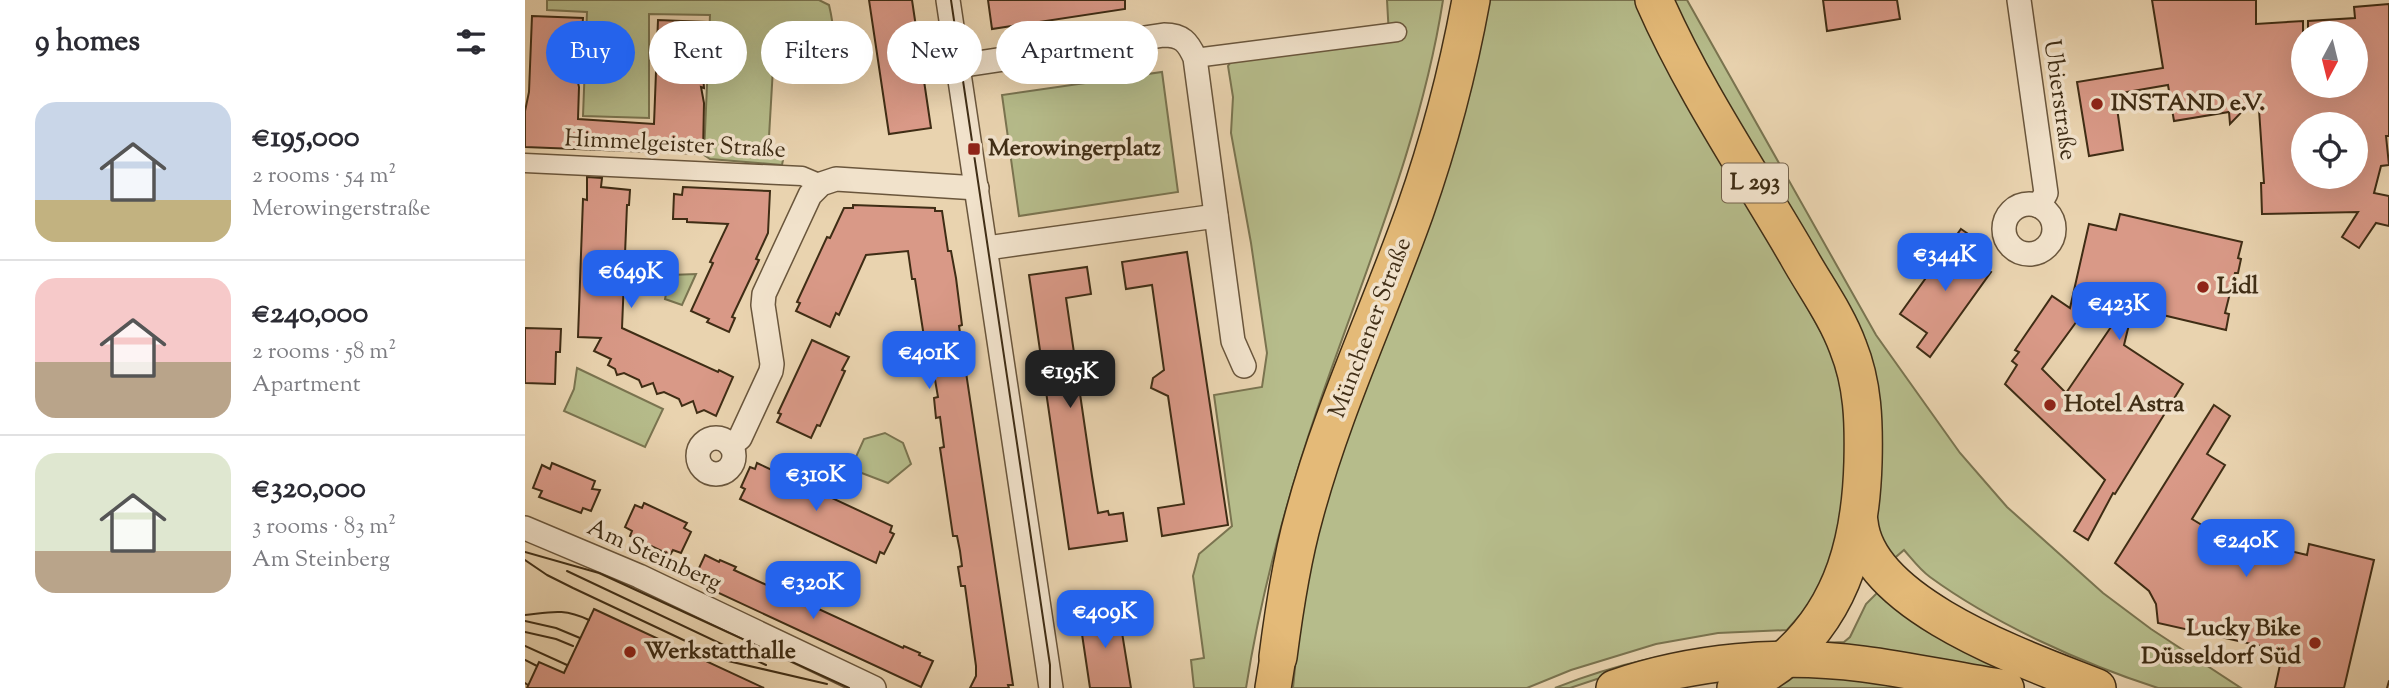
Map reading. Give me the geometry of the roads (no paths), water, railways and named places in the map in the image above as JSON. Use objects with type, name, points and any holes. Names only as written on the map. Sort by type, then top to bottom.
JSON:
[{"type":"highway","name":"Münchener Straße","points":[[1276,672],[1290,576],[1303,517],[1319,466],[1416,209],[1441,132],[1471,0]]},
{"type":"highway","name":"L 293","points":[[1654,0],[1710,108],[1833,315],[1848,345],[1861,400],[1863,444],[1859,522]]},
{"type":"highway","points":[[1737,688],[1785,660],[1808,635],[1841,581],[1859,522]]},
{"type":"highway","points":[[1859,522],[1864,546],[1874,561],[1896,586],[1930,611],[1993,645],[2097,688]]},
{"type":"main road","points":[[1614,688],[1683,670],[1735,661],[1785,660],[1861,664],[2006,688]]},
{"type":"street","points":[[948,0],[951,21]]},
{"type":"street","name":"Ubierstraße","points":[[2018,0],[2046,193],[2039,206]]},
{"type":"street","points":[[1195,58],[1397,32]]},
{"type":"street","points":[[982,62],[1164,35],[1179,36],[1185,40],[1195,58],[1233,341],[1244,366]]},
{"type":"street","points":[[961,84],[1051,688]]},
{"type":"street","name":"Himmelgeister Straße","points":[[525,163],[802,176],[821,184]]},
{"type":"street","points":[[731,445],[740,438],[771,371],[764,294],[810,195],[821,184],[835,179],[977,188]]},
{"type":"street","points":[[987,248],[1216,216]]},
{"type":"street","name":"Am Steinberg","points":[[525,528],[639,576],[874,688]]},
{"type":"tram line","points":[[951,0],[1050,665],[1050,688]]},
{"type":"tram line","points":[[525,552],[599,573],[849,688]]},
{"type":"tram line","points":[[525,560],[573,588],[728,661],[827,684]]},
{"type":"tram line","points":[[567,571],[766,665]]},
{"type":"tram line","points":[[525,615],[564,612],[589,620]]},
{"type":"tram line","points":[[525,621],[556,628],[580,638]]},
{"type":"tram line","points":[[525,632],[573,646]]},
{"type":"tram line","points":[[525,646],[567,665]]},
{"type":"tram line","points":[[525,660],[537,666]]},
{"type":"tram line","points":[[2387,688],[2389,681]]},
{"type":"place","name":"INSTAND e.V.","points":[[2097,104]]},
{"type":"place","name":"Merowingerplatz","points":[[974,149]]},
{"type":"place","name":"Lidl","points":[[2203,287]]},
{"type":"place","name":"Hotel Astra","points":[[2050,405]]},
{"type":"place","name":"Lucky Bike Düsseldorf Süd","points":[[2315,643]]},
{"type":"place","name":"Werkstatthalle","points":[[630,652]]}]
